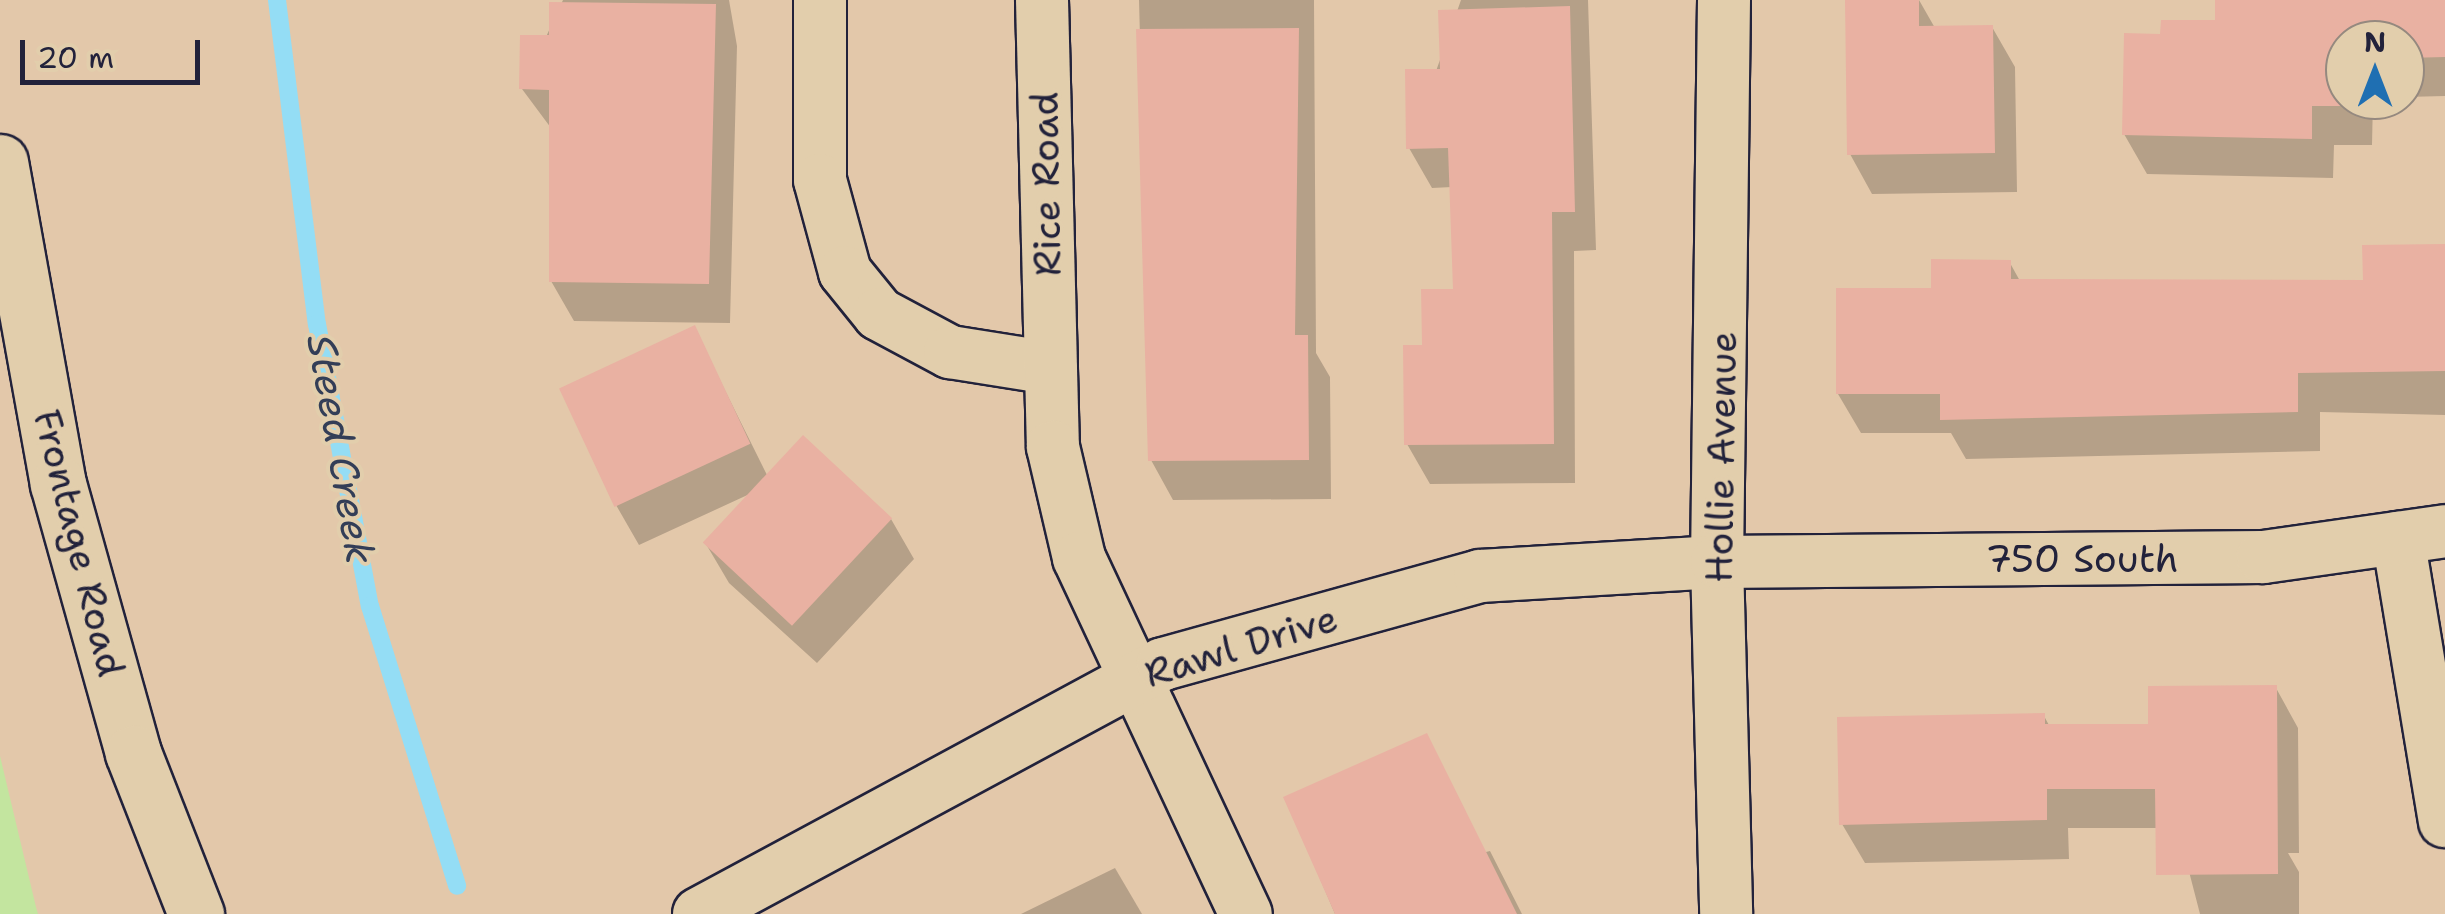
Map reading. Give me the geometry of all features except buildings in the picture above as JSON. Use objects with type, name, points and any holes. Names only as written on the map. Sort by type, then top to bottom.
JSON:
[{"type":"street","points":[[820,0],[820,180],[844,272],[879,314],[950,352],[1051,368]]},
{"type":"street","name":"Rice Road","points":[[1042,0],[1053,447],[1079,558],[1246,914]]},
{"type":"street","name":"Hollie Avenue","points":[[1724,0],[1717,562],[1726,914]]},
{"type":"street","name":"Frontage Road","points":[[0,162],[58,484],[133,753],[196,914]]},
{"type":"street","points":[[2421,535],[2445,820]]},
{"type":"street","name":"750 South","points":[[1717,562],[2264,557],[2421,535]]},
{"type":"street","name":"Rawl Drive","points":[[699,914],[1133,680],[1480,576],[1717,562]]},
{"type":"green space","points":[[0,756],[36,907],[38,914],[0,914]]},
{"type":"waterway","name":"Steed Creek","points":[[277,0],[317,324],[370,606],[457,886]]}]
